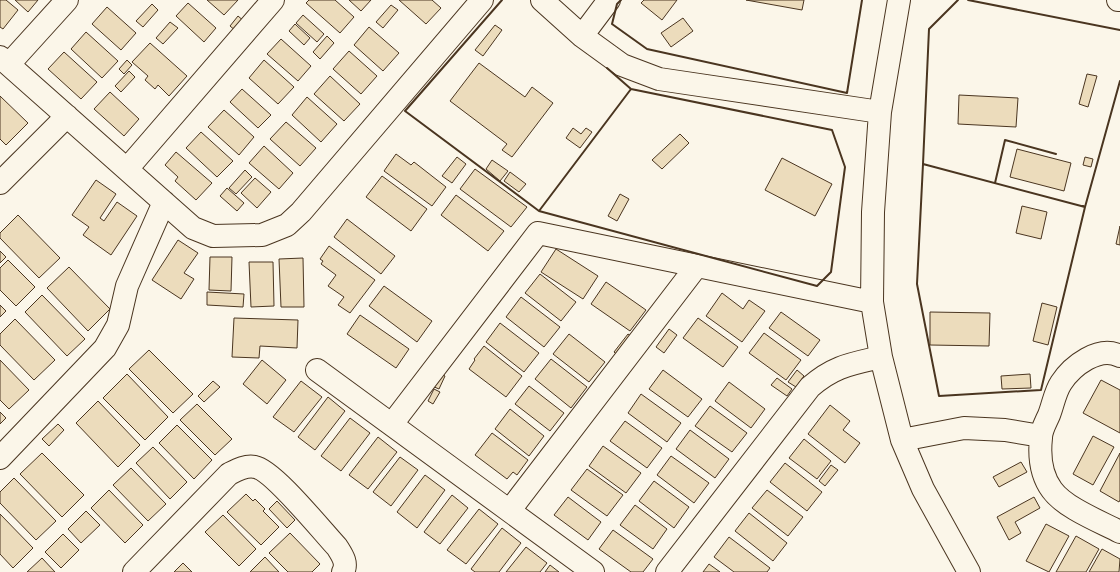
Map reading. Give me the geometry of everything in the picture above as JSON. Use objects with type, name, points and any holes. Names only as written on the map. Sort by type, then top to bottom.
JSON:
[{"type":"street","points":[[67,0],[4,60],[193,228],[213,236],[262,235],[287,224],[301,212],[482,0]]},
{"type":"street","points":[[127,169],[273,0]]},
{"type":"street","points":[[542,0],[582,36],[622,65],[659,79],[880,112]]},
{"type":"street","points":[[582,36],[609,0]]},
{"type":"street","points":[[899,0],[880,112],[873,212],[872,302],[881,357],[902,440],[922,489],[969,572]]},
{"type":"street","points":[[0,183],[67,116]]},
{"type":"street","points":[[0,458],[105,348],[118,325],[127,286],[164,202]]},
{"type":"street","points":[[392,424],[538,233],[696,267],[872,302]]},
{"type":"street","points":[[510,510],[696,267]]},
{"type":"street","points":[[1120,356],[1114,353],[1094,355],[1078,364],[1061,384],[1041,436],[1040,454],[1044,475],[1053,491],[1070,505],[1120,532]]},
{"type":"street","points":[[667,572],[810,387],[825,374],[841,367],[881,357]]},
{"type":"street","points":[[317,370],[593,572]]},
{"type":"street","points":[[902,440],[964,428],[1005,430],[1041,436]]},
{"type":"street","points":[[134,572],[229,474],[242,468],[256,467],[271,475],[337,547],[344,558],[343,572]]},
{"type":"building","points":[[0,0],[6,0],[18,10],[3,29],[0,27]]},
{"type":"building","points":[[15,0],[38,0],[28,12]]},
{"type":"building","points":[[207,0],[238,0],[224,15]]},
{"type":"building","points":[[309,0],[335,0],[354,17],[340,33],[306,3]]},
{"type":"building","points":[[349,0],[371,0],[361,11]]},
{"type":"building","points":[[399,0],[432,0],[441,8],[426,24]]},
{"type":"building","points":[[644,0],[677,0],[662,20],[641,3]]},
{"type":"building","points":[[746,0],[804,0],[802,10]]},
{"type":"building","points":[[188,3],[216,28],[204,42],[176,16]]},
{"type":"building","points":[[152,4],[158,10],[143,27],[136,21]]},
{"type":"building","points":[[391,5],[398,10],[383,28],[376,22]]},
{"type":"building","points":[[107,7],[136,33],[121,50],[92,24]]},
{"type":"building","points":[[303,15],[324,34],[317,42],[296,23]]},
{"type":"building","points":[[238,16],[245,22],[236,31],[230,26]]},
{"type":"building","points":[[683,18],[693,31],[671,47],[661,33]]},
{"type":"building","points":[[170,22],[178,28],[163,44],[156,38]]},
{"type":"building","points":[[295,24],[310,38],[304,45],[289,31]]},
{"type":"building","points":[[495,25],[502,30],[483,56],[475,50]]},
{"type":"building","points":[[369,27],[399,53],[383,71],[354,45]]},
{"type":"building","points":[[86,32],[118,61],[102,78],[71,49]]},
{"type":"building","points":[[327,36],[334,43],[320,59],[313,52]]},
{"type":"building","points":[[281,39],[311,66],[298,81],[267,54]]},
{"type":"building","points":[[150,43],[187,76],[169,96],[158,85],[155,89],[145,80],[148,76],[132,62]]},
{"type":"building","points":[[349,51],[377,76],[361,94],[333,69]]},
{"type":"building","points":[[64,52],[97,82],[81,99],[48,69]]},
{"type":"building","points":[[127,60],[132,65],[124,74],[119,69]]},
{"type":"building","points":[[264,60],[294,87],[278,104],[249,78]]},
{"type":"building","points":[[479,63],[525,97],[532,87],[553,103],[512,157],[502,150],[507,144],[450,101]]},
{"type":"building","points":[[129,71],[135,77],[121,92],[115,86]]},
{"type":"building","points":[[1087,74],[1097,76],[1088,107],[1079,104]]},
{"type":"building","points":[[330,76],[360,104],[344,121],[314,94]]},
{"type":"building","points":[[242,89],[271,115],[258,128],[230,102]]},
{"type":"building","points":[[110,92],[139,119],[124,136],[94,109]]},
{"type":"building","points":[[959,95],[1018,98],[1016,127],[958,124]]},
{"type":"building","points":[[0,96],[28,123],[6,145],[0,139]]},
{"type":"building","points":[[307,97],[337,124],[321,142],[292,115]]},
{"type":"building","points":[[224,110],[254,137],[239,155],[208,127]]},
{"type":"building","points":[[286,122],[316,148],[300,166],[270,139]]},
{"type":"building","points":[[573,128],[581,134],[586,128],[592,132],[580,148],[566,138]]},
{"type":"building","points":[[201,132],[233,161],[217,177],[186,148]]},
{"type":"building","points":[[680,134],[689,143],[662,169],[652,160]]},
{"type":"building","points":[[264,146],[293,173],[279,189],[249,163]]},
{"type":"building","points":[[1017,149],[1071,163],[1064,191],[1010,177]]},
{"type":"building","points":[[176,152],[212,183],[196,200],[175,181],[178,177],[165,165]]},
{"type":"building","points":[[396,154],[411,165],[414,162],[446,187],[432,206],[384,171]]},
{"type":"building","points":[[457,157],[466,164],[452,183],[442,176]]},
{"type":"building","points":[[1085,157],[1093,159],[1091,167],[1083,165]]},
{"type":"building","points":[[782,158],[832,184],[815,216],[765,190]]},
{"type":"building","points":[[492,160],[508,171],[500,181],[486,169]]},
{"type":"building","points":[[475,169],[527,207],[511,227],[460,189]]},
{"type":"building","points":[[245,170],[252,177],[236,194],[229,188]]},
{"type":"building","points":[[510,172],[526,184],[519,192],[504,181]]},
{"type":"building","points":[[382,176],[427,209],[411,231],[366,197]]},
{"type":"building","points":[[255,178],[271,192],[257,208],[241,193]]},
{"type":"building","points":[[96,180],[116,194],[100,218],[104,221],[117,202],[137,216],[111,255],[83,235],[89,227],[72,215]]},
{"type":"building","points":[[227,188],[244,203],[237,211],[220,196]]},
{"type":"building","points":[[620,194],[629,199],[617,221],[608,216]]},
{"type":"building","points":[[456,195],[504,231],[488,251],[441,215]]},
{"type":"building","points":[[1022,206],[1047,212],[1041,239],[1016,233]]},
{"type":"building","points":[[18,215],[60,258],[39,278],[0,238],[0,233]]},
{"type":"building","points":[[347,219],[395,256],[381,274],[334,237]]},
{"type":"building","points":[[1120,226],[1120,245],[1116,244]]},
{"type":"building","points":[[178,240],[198,253],[184,273],[194,279],[181,299],[152,280]]},
{"type":"building","points":[[329,246],[375,280],[350,313],[338,305],[344,297],[328,286],[336,275],[321,264],[323,261],[320,259]]},
{"type":"building","points":[[556,249],[598,276],[583,299],[541,272]]},
{"type":"building","points":[[0,251],[6,257],[0,263]]},
{"type":"building","points":[[210,257],[232,257],[231,291],[209,290]]},
{"type":"building","points":[[303,258],[304,307],[281,307],[279,259]]},
{"type":"building","points":[[8,260],[35,287],[16,306],[0,290],[0,268]]},
{"type":"building","points":[[249,262],[273,262],[274,306],[251,307]]},
{"type":"building","points":[[69,267],[110,309],[88,331],[47,288]]},
{"type":"building","points":[[540,274],[576,302],[561,321],[525,293]]},
{"type":"building","points":[[606,282],[646,310],[630,331],[591,304]]},
{"type":"building","points":[[384,286],[432,321],[417,342],[369,306]]},
{"type":"building","points":[[207,292],[244,294],[243,307],[207,305]]},
{"type":"building","points":[[722,293],[743,309],[749,300],[765,311],[742,342],[706,316]]},
{"type":"building","points":[[42,295],[85,339],[67,356],[25,312]]},
{"type":"building","points":[[521,297],[560,327],[544,347],[506,317]]},
{"type":"building","points":[[1042,303],[1057,307],[1048,345],[1033,341]]},
{"type":"building","points":[[0,305],[6,311],[0,317]]},
{"type":"building","points":[[781,312],[820,340],[808,356],[769,328]]},
{"type":"building","points":[[930,312],[990,313],[989,346],[930,345]]},
{"type":"building","points":[[360,315],[409,349],[396,368],[347,334]]},
{"type":"building","points":[[234,318],[298,320],[297,348],[260,346],[259,358],[232,357]]},
{"type":"building","points":[[698,318],[738,347],[723,367],[683,338]]},
{"type":"building","points":[[15,319],[55,360],[34,380],[0,345],[0,334]]},
{"type":"building","points":[[500,323],[539,353],[524,372],[486,342]]},
{"type":"building","points":[[669,329],[677,335],[664,353],[656,347]]},
{"type":"building","points":[[764,333],[801,360],[786,380],[749,353]]},
{"type":"building","points":[[569,334],[605,362],[589,382],[553,354]]},
{"type":"building","points":[[628,334],[635,339],[620,357],[614,352]]},
{"type":"building","points":[[484,346],[522,376],[506,397],[469,369],[475,360],[474,359]]},
{"type":"building","points":[[149,350],[193,394],[173,413],[129,369]]},
{"type":"building","points":[[551,359],[587,387],[571,408],[535,379]]},
{"type":"building","points":[[0,360],[29,390],[9,409],[0,400]]},
{"type":"building","points":[[262,360],[286,380],[267,404],[243,384]]},
{"type":"building","points":[[663,370],[702,399],[688,417],[649,389]]},
{"type":"building","points":[[797,370],[804,376],[796,387],[788,382]]},
{"type":"building","points":[[438,372],[445,376],[439,389],[432,386]]},
{"type":"building","points":[[127,374],[168,417],[145,440],[103,398]]},
{"type":"building","points":[[1030,374],[1031,388],[1002,389],[1001,376]]},
{"type":"building","points":[[777,378],[792,389],[787,396],[771,385]]},
{"type":"building","points":[[1101,380],[1120,390],[1120,433],[1083,413]]},
{"type":"building","points":[[213,381],[220,387],[204,402],[198,396]]},
{"type":"building","points":[[301,381],[322,397],[294,432],[273,417]]},
{"type":"building","points":[[729,382],[765,409],[751,428],[715,401]]},
{"type":"building","points":[[529,386],[564,413],[550,431],[515,404]]},
{"type":"building","points":[[434,389],[440,392],[433,404],[428,401]]},
{"type":"building","points":[[641,394],[681,423],[667,442],[628,413]]},
{"type":"building","points":[[328,397],[345,411],[315,450],[298,437]]},
{"type":"building","points":[[98,401],[140,445],[118,467],[76,423]]},
{"type":"building","points":[[197,404],[232,439],[215,455],[180,420]]},
{"type":"building","points":[[830,405],[850,421],[843,430],[860,443],[845,463],[808,434]]},
{"type":"building","points":[[710,406],[747,433],[732,452],[695,426]]},
{"type":"building","points":[[510,409],[544,436],[529,456],[495,429]]},
{"type":"building","points":[[0,412],[6,418],[0,424]]},
{"type":"building","points":[[350,418],[370,433],[341,471],[321,456]]},
{"type":"building","points":[[625,421],[662,448],[647,468],[610,441]]},
{"type":"building","points":[[58,424],[64,430],[49,446],[42,439]]},
{"type":"building","points":[[177,425],[212,460],[194,479],[159,443]]},
{"type":"building","points":[[690,430],[729,459],[715,478],[676,449]]},
{"type":"building","points":[[492,433],[528,460],[517,475],[513,472],[507,479],[475,455]]},
{"type":"building","points":[[1093,436],[1114,447],[1093,485],[1073,474]]},
{"type":"building","points":[[378,437],[397,452],[368,489],[349,475]]},
{"type":"building","points":[[804,439],[831,461],[817,479],[789,458]]},
{"type":"building","points":[[603,446],[641,473],[626,493],[589,466]]},
{"type":"building","points":[[153,447],[187,482],[170,499],[136,463]]},
{"type":"building","points":[[42,453],[84,495],[62,517],[20,474]]},
{"type":"building","points":[[1120,453],[1120,500],[1119,502],[1100,491]]},
{"type":"building","points":[[671,456],[709,483],[694,503],[657,475]]},
{"type":"building","points":[[400,457],[418,470],[391,506],[373,492]]},
{"type":"building","points":[[1021,462],[1027,472],[999,487],[993,477]]},
{"type":"building","points":[[785,463],[822,492],[807,511],[770,482]]},
{"type":"building","points":[[831,465],[838,470],[825,486],[819,481]]},
{"type":"building","points":[[131,468],[166,504],[148,521],[113,485]]},
{"type":"building","points":[[587,469],[623,495],[607,516],[571,490]]},
{"type":"building","points":[[425,475],[445,490],[417,528],[397,512]]},
{"type":"building","points":[[14,478],[56,521],[36,540],[0,503],[0,492]]},
{"type":"building","points":[[654,481],[689,507],[674,528],[639,501]]},
{"type":"building","points":[[109,490],[143,525],[125,543],[91,508]]},
{"type":"building","points":[[767,490],[803,517],[788,536],[752,508]]},
{"type":"building","points":[[246,494],[253,501],[255,499],[265,509],[263,511],[279,527],[261,545],[227,512]]},
{"type":"building","points":[[452,495],[468,508],[440,544],[424,532]]},
{"type":"building","points":[[568,497],[601,522],[588,540],[554,515]]},
{"type":"building","points":[[1034,497],[1040,508],[1015,522],[1021,533],[1009,540],[997,517]]},
{"type":"building","points":[[277,501],[295,520],[287,528],[269,509]]},
{"type":"building","points":[[635,505],[667,529],[653,549],[620,525]]},
{"type":"building","points":[[479,509],[498,524],[466,564],[447,550]]},
{"type":"building","points":[[86,511],[100,525],[81,543],[68,529]]},
{"type":"building","points":[[749,513],[787,543],[773,561],[735,531]]},
{"type":"building","points":[[0,514],[33,548],[13,568],[0,554]]},
{"type":"building","points":[[223,515],[256,549],[239,566],[205,532]]},
{"type":"building","points":[[1046,524],[1069,536],[1049,572],[1026,561]]},
{"type":"building","points":[[502,528],[521,543],[499,572],[475,572],[471,569]]},
{"type":"building","points":[[613,530],[653,559],[643,572],[631,572],[599,549]]},
{"type":"building","points":[[290,533],[320,564],[312,572],[288,572],[269,553]]},
{"type":"building","points":[[63,534],[79,550],[61,568],[45,552]]},
{"type":"building","points":[[1076,536],[1099,549],[1086,572],[1056,572]]},
{"type":"building","points":[[729,537],[770,568],[767,572],[734,572],[714,557]]},
{"type":"building","points":[[526,547],[547,563],[540,572],[506,572]]},
{"type":"building","points":[[1102,549],[1120,559],[1119,572],[1089,572]]},
{"type":"building","points":[[265,557],[279,572],[250,572]]},
{"type":"building","points":[[42,558],[55,572],[27,572]]},
{"type":"building","points":[[183,563],[192,572],[174,572]]},
{"type":"building","points":[[709,564],[720,572],[703,572]]},
{"type":"building","points":[[550,565],[559,572],[545,572]]},
{"type":"wall","points":[[502,0],[405,111],[539,211]]},
{"type":"wall","points":[[621,0],[617,4],[612,24],[647,49],[847,93],[862,0]]},
{"type":"wall","points":[[924,164],[929,29],[958,0]]},
{"type":"wall","points":[[968,0],[1120,30]]},
{"type":"wall","points":[[607,68],[631,89]]},
{"type":"wall","points":[[1083,206],[1085,207],[1120,81]]},
{"type":"wall","points":[[631,89],[832,130],[845,167],[831,272],[817,286],[539,211],[631,89]]},
{"type":"wall","points":[[995,183],[1005,140],[1056,154]]},
{"type":"wall","points":[[923,164],[1085,207],[1041,390],[939,396],[917,284],[923,164]]}]
